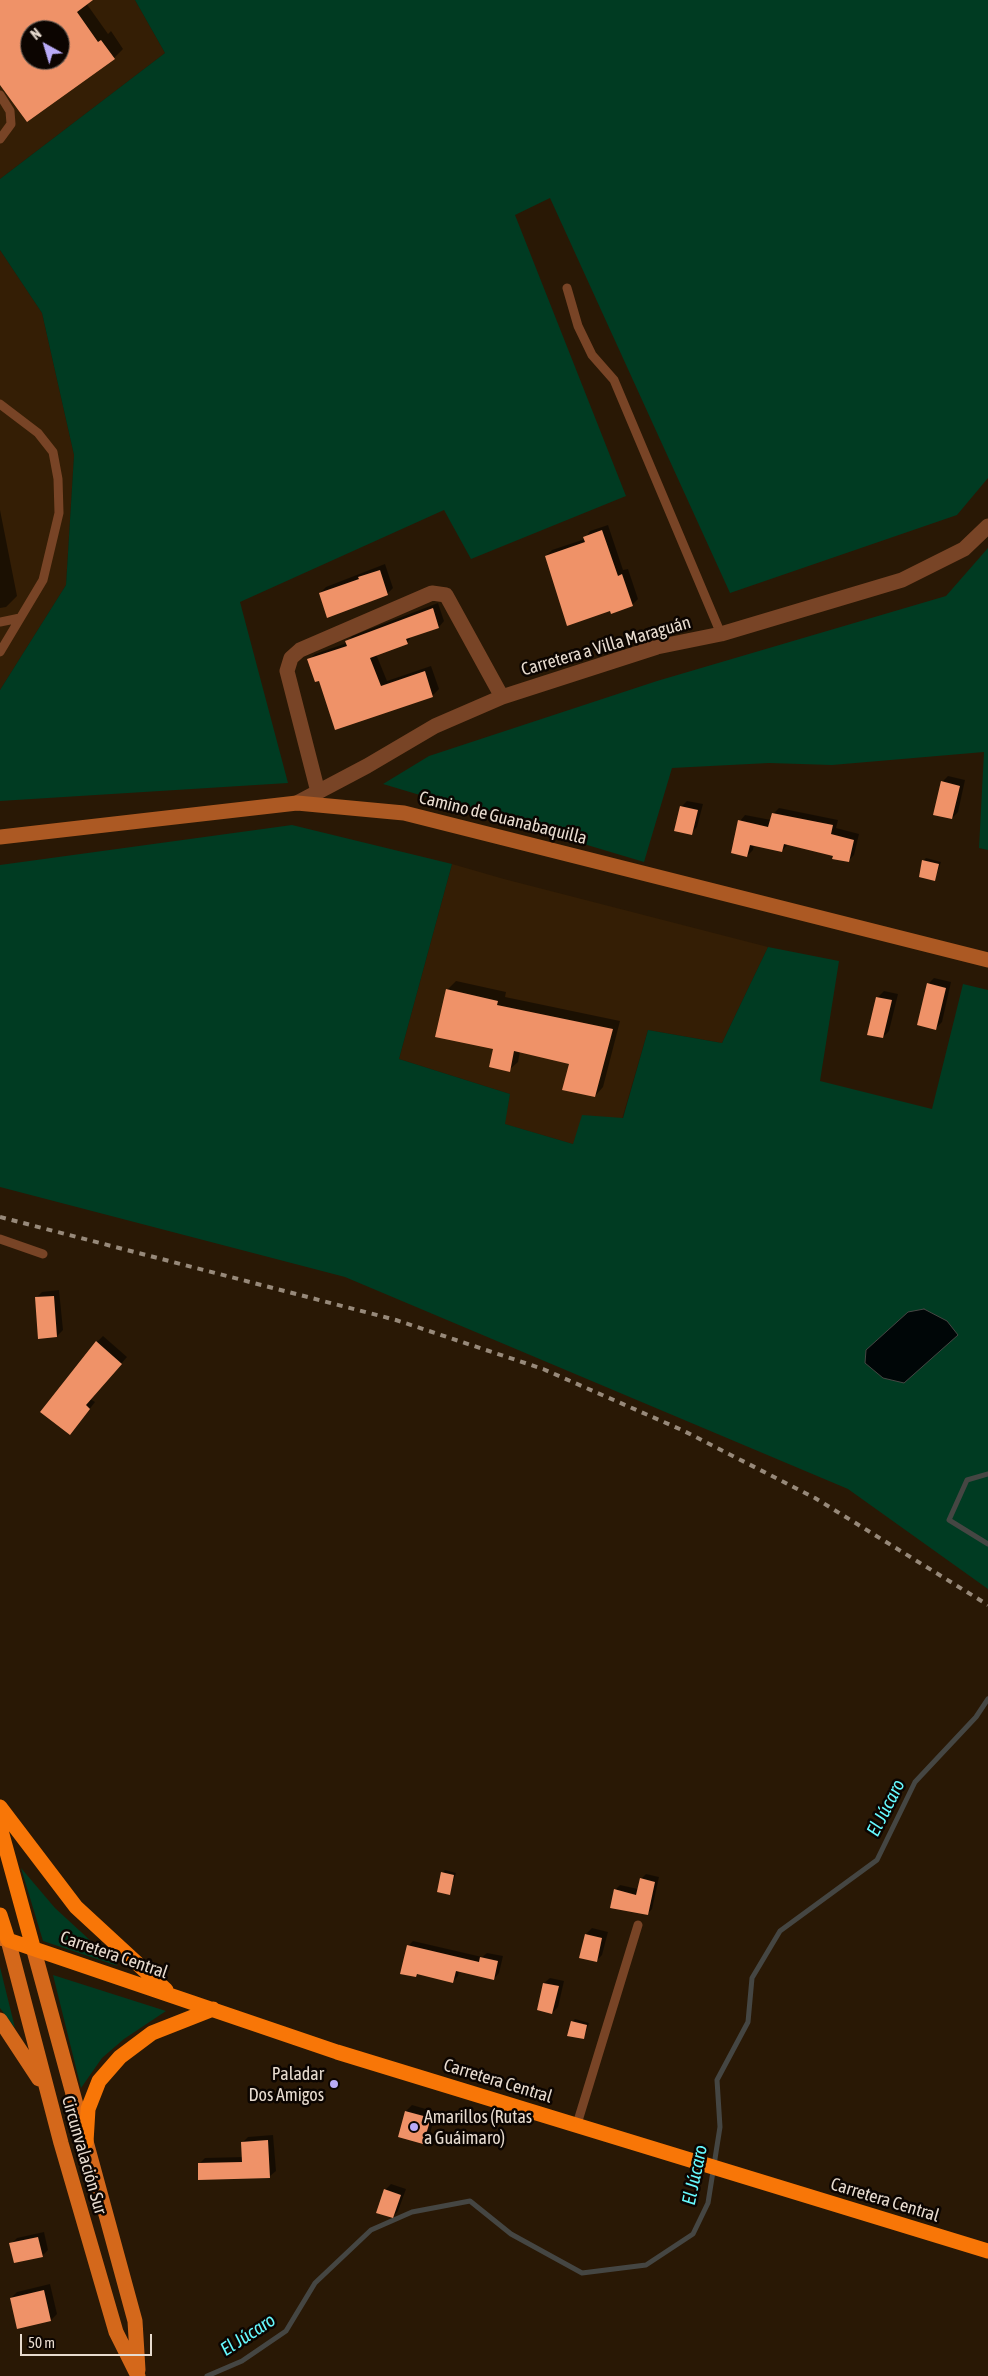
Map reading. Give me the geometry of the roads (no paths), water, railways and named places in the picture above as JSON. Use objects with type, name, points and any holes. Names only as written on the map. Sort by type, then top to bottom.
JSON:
[{"type":"highway","points":[[0,1807],[76,1907],[170,1995]]},
{"type":"highway","points":[[0,1827],[33,1947]]},
{"type":"highway","points":[[0,1915],[4,1939]]},
{"type":"highway","name":"Carretera Central","points":[[4,1939],[33,1947],[337,2052],[693,2159],[988,2251]]},
{"type":"highway","points":[[86,2142],[88,2109],[99,2081],[120,2057],[152,2033],[213,2009]]},
{"type":"main road","name":"Circunvalación Sur","points":[[4,1939],[116,2332],[138,2376]]},
{"type":"main road","name":"Circunvalación Sur","points":[[33,1947],[135,2321],[138,2376]]},
{"type":"main road","points":[[0,2020],[47,2092]]},
{"type":"street","name":"Carretera a Villa Maraguán","points":[[297,803],[435,726],[502,697],[657,647],[721,634],[902,580],[964,549],[988,526]]},
{"type":"street","points":[[318,792],[287,671],[291,658],[300,650],[432,593],[446,595],[502,697]]},
{"type":"street","name":"Camino de Guanabaquilla","points":[[0,837],[297,803],[404,813],[988,960]]},
{"type":"lane","points":[[0,95],[10,110],[11,124],[0,139]]},
{"type":"lane","points":[[567,288],[578,326],[592,355],[614,380],[721,634]]},
{"type":"lane","points":[[0,404],[38,433],[52,452],[58,479],[59,513],[43,580],[0,652]]},
{"type":"lane","points":[[0,622],[20,618]]},
{"type":"lane","points":[[0,1239],[43,1254]]},
{"type":"lane","points":[[577,2124],[638,1925]]},
{"type":"waterway","name":"El Júcaro","points":[[988,1474],[967,1480],[949,1520],[988,1544]]},
{"type":"waterway","name":"El Júcaro","points":[[207,2376],[242,2361],[286,2331],[315,2283],[371,2230],[412,2212],[470,2201],[511,2234],[582,2273],[646,2265],[693,2234],[708,2203],[720,2127],[717,2080],[748,2022],[752,1978],[780,1931],[877,1860],[915,1782],[976,1717],[988,1699]]},
{"type":"railway","points":[[0,1217],[396,1320],[543,1369],[682,1430],[815,1498],[988,1605]]},
{"type":"place","name":"Paladar Dos Amigos","points":[[334,2084]]},
{"type":"place","name":"Amarillos (Rutas a Guáimaro)","points":[[414,2127]]}]
